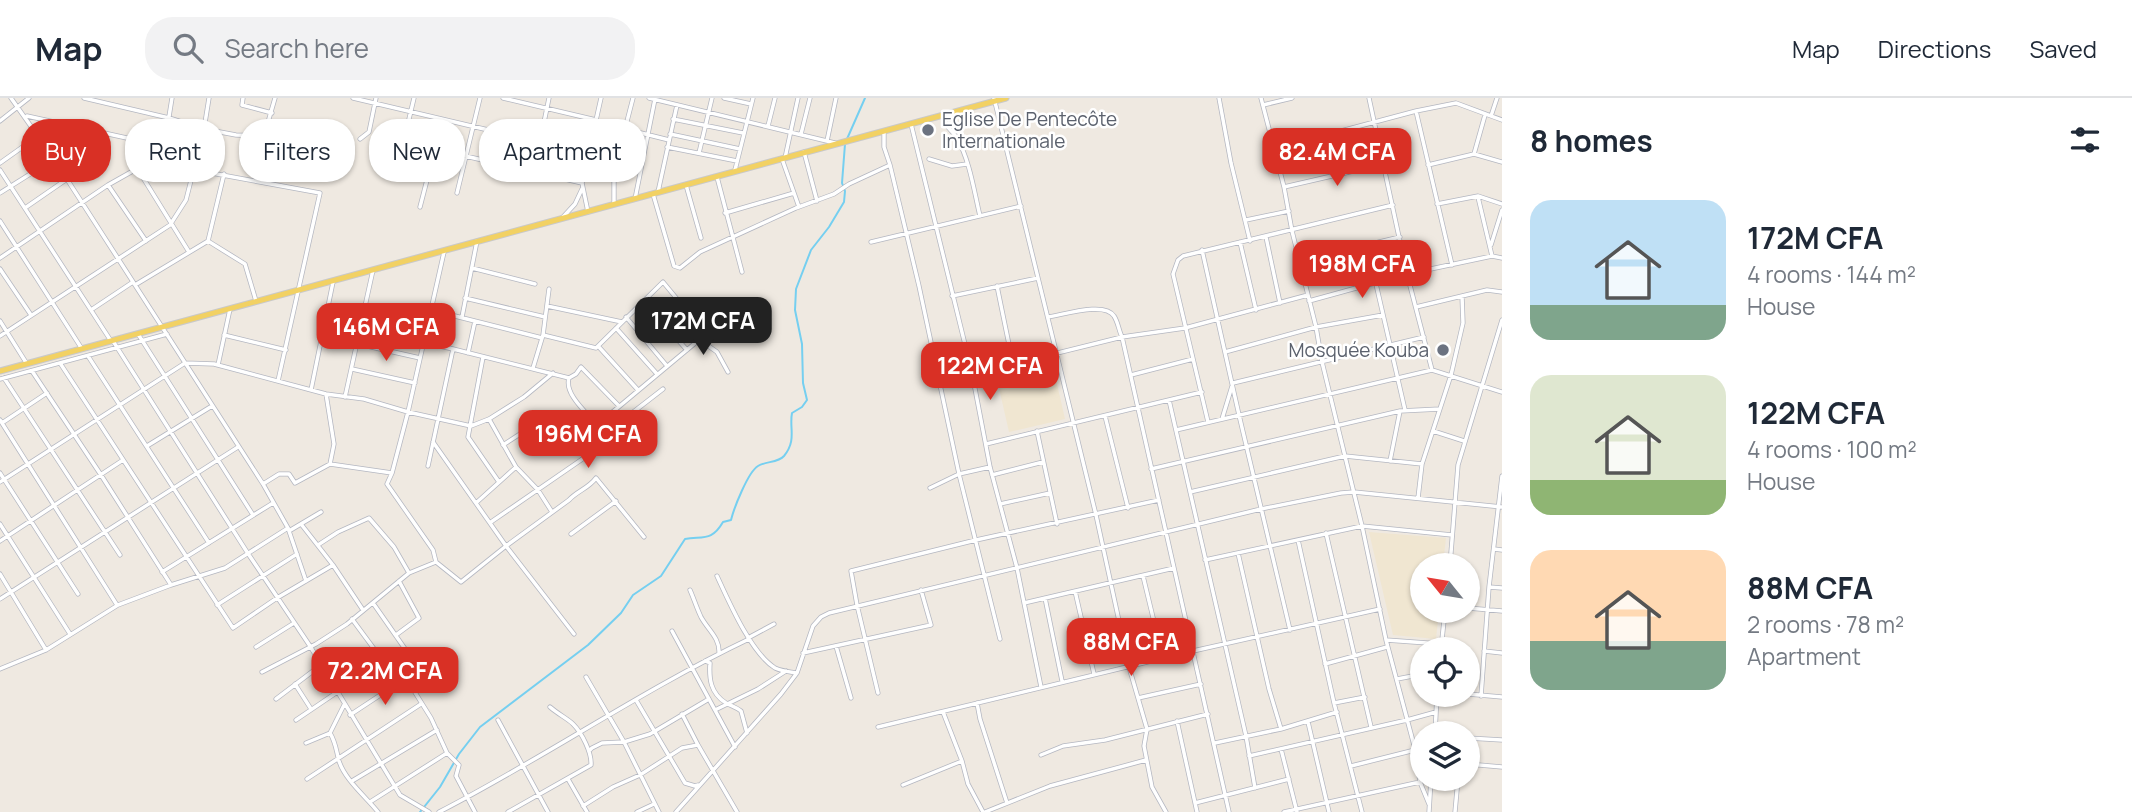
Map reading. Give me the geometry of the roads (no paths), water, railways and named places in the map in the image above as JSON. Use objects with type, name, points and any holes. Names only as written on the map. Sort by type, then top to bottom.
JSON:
[{"type":"main road","points":[[0,370],[1006,98]]},
{"type":"street","points":[[11,98],[27,119]]},
{"type":"street","points":[[0,121],[29,98]]},
{"type":"street","points":[[83,98],[172,119]]},
{"type":"street","points":[[169,118],[173,98]]},
{"type":"street","points":[[206,119],[209,98]]},
{"type":"street","points":[[243,98],[242,106],[272,113]]},
{"type":"street","points":[[225,133],[264,136],[275,98]]},
{"type":"street","points":[[354,98],[375,100],[411,112],[479,128]]},
{"type":"street","points":[[409,119],[414,98]]},
{"type":"street","points":[[479,160],[465,157],[480,98]]},
{"type":"street","points":[[503,98],[586,119]]},
{"type":"street","points":[[544,119],[549,98]]},
{"type":"street","points":[[597,119],[601,98]]},
{"type":"street","points":[[628,119],[633,98]]},
{"type":"street","points":[[649,98],[837,143]]},
{"type":"street","points":[[699,153],[712,98]]},
{"type":"street","points":[[724,98],[751,104]]},
{"type":"street","points":[[735,172],[753,98]]},
{"type":"street","points":[[768,126],[775,98]]},
{"type":"street","points":[[798,98],[783,158],[799,207]]},
{"type":"street","points":[[802,134],[810,98]]},
{"type":"street","points":[[827,141],[836,98]]},
{"type":"street","points":[[1219,98],[1231,163],[1250,240]]},
{"type":"street","points":[[1261,98],[1284,187],[1386,640],[1410,731]]},
{"type":"street","points":[[1262,105],[1292,98]]},
{"type":"street","points":[[1370,98],[1407,274],[1432,370]]},
{"type":"street","points":[[1491,116],[1497,98]]},
{"type":"street","points":[[635,199],[655,99]]},
{"type":"street","points":[[995,99],[1096,515],[1129,667],[1147,729],[1144,746],[1152,787],[1167,812]]},
{"type":"street","points":[[360,138],[369,132],[375,100]]},
{"type":"street","points":[[1340,131],[1456,100],[1485,115],[1502,120]]},
{"type":"street","points":[[677,105],[656,194],[677,268],[701,252],[817,201],[890,165]]},
{"type":"street","points":[[1416,111],[1452,265]]},
{"type":"street","points":[[943,115],[947,129],[956,136],[967,164],[981,216]]},
{"type":"street","points":[[1474,154],[1485,115]]},
{"type":"street","points":[[25,116],[125,138]]},
{"type":"street","points":[[673,119],[744,134]]},
{"type":"street","points":[[911,124],[972,373],[990,467],[1017,568],[1041,687]]},
{"type":"street","points":[[884,131],[884,147],[1000,639]]},
{"type":"street","points":[[670,134],[741,149]]},
{"type":"street","points":[[647,135],[669,140]]},
{"type":"street","points":[[667,147],[738,162]]},
{"type":"street","points":[[0,163],[21,148]]},
{"type":"street","points":[[804,152],[817,201]]},
{"type":"street","points":[[1428,165],[1474,154],[1502,162]]},
{"type":"street","points":[[929,159],[952,166],[967,164]]},
{"type":"street","points":[[1284,187],[1384,164]]},
{"type":"street","points":[[0,170],[310,646],[400,795],[429,812]]},
{"type":"street","points":[[225,174],[320,192],[278,380]]},
{"type":"street","points":[[0,258],[125,175]]},
{"type":"street","points":[[717,177],[742,272]]},
{"type":"street","points":[[0,193],[21,179]]},
{"type":"street","points":[[25,208],[63,182]]},
{"type":"street","points":[[69,182],[263,484],[289,529],[306,581]]},
{"type":"street","points":[[146,182],[189,251]]},
{"type":"street","points":[[0,336],[170,225],[186,200],[191,182]]},
{"type":"street","points":[[208,242],[221,182]]},
{"type":"street","points":[[420,207],[426,182]]},
{"type":"street","points":[[457,192],[459,182]]},
{"type":"street","points":[[568,182],[582,186]]},
{"type":"street","points":[[559,220],[573,208],[583,182]]},
{"type":"street","points":[[615,182],[615,205]]},
{"type":"street","points":[[108,185],[146,241]]},
{"type":"street","points":[[685,185],[701,238]]},
{"type":"street","points":[[582,186],[588,213]]},
{"type":"street","points":[[725,213],[794,193]]},
{"type":"street","points":[[1437,204],[1478,197],[1502,205]]},
{"type":"street","points":[[1478,197],[1492,256]]},
{"type":"street","points":[[1208,422],[1172,274],[1178,260],[1202,250],[1393,205]]},
{"type":"street","points":[[871,242],[1021,206]]},
{"type":"street","points":[[1490,247],[1502,210]]},
{"type":"street","points":[[1246,220],[1289,211]]},
{"type":"street","points":[[0,221],[82,349]]},
{"type":"street","points":[[1266,237],[1280,303]]},
{"type":"street","points":[[1300,261],[1400,237]]},
{"type":"street","points":[[462,317],[477,241]]},
{"type":"street","points":[[91,310],[208,242]]},
{"type":"street","points":[[208,242],[245,264],[257,302]]},
{"type":"street","points":[[1240,242],[1256,310]]},
{"type":"street","points":[[444,250],[408,412],[387,484],[433,550],[436,562],[461,582],[574,494],[589,487],[596,478],[644,537]]},
{"type":"street","points":[[1202,250],[1238,415],[1290,630]]},
{"type":"street","points":[[930,381],[1122,337],[1185,328],[1280,303],[1376,284],[1407,274],[1492,256],[1502,258]]},
{"type":"street","points":[[472,268],[535,285]]},
{"type":"street","points":[[0,269],[31,315]]},
{"type":"street","points":[[345,397],[373,270]]},
{"type":"street","points":[[952,296],[1038,278]]},
{"type":"street","points":[[312,390],[334,279]]},
{"type":"street","points":[[431,310],[596,348],[663,282],[706,334],[707,345],[718,352],[729,372]]},
{"type":"street","points":[[1376,284],[1398,378],[1402,411],[1390,461]]},
{"type":"street","points":[[997,286],[1013,364]]},
{"type":"street","points":[[533,368],[542,337],[549,289]]},
{"type":"street","points":[[1416,307],[1492,289],[1502,292]]},
{"type":"street","points":[[1418,498],[1422,464],[1451,375],[1463,323],[1462,296]]},
{"type":"street","points":[[465,298],[545,317]]},
{"type":"street","points":[[643,301],[687,350]]},
{"type":"street","points":[[547,306],[622,322]]},
{"type":"street","points":[[1048,317],[1101,308],[1114,316],[1122,337],[1229,812]]},
{"type":"street","points":[[218,365],[230,309]]},
{"type":"street","points":[[1225,352],[1316,327],[1382,315]]},
{"type":"street","points":[[626,317],[667,366]]},
{"type":"street","points":[[1451,553],[1456,476],[1502,320]]},
{"type":"street","points":[[0,321],[27,364]]},
{"type":"street","points":[[326,321],[569,378]]},
{"type":"street","points":[[468,353],[475,321]]},
{"type":"street","points":[[616,328],[657,374]]},
{"type":"street","points":[[138,334],[253,515]]},
{"type":"street","points":[[120,555],[2,379],[167,334]]},
{"type":"street","points":[[619,406],[581,367],[569,378],[569,391],[597,425],[706,334]]},
{"type":"street","points":[[225,335],[286,349]]},
{"type":"street","points":[[1233,383],[1424,337]]},
{"type":"street","points":[[358,344],[420,358]]},
{"type":"street","points":[[598,346],[638,390]]},
{"type":"street","points":[[429,466],[453,349]]},
{"type":"street","points":[[70,361],[72,352]]},
{"type":"street","points":[[88,356],[209,543]]},
{"type":"street","points":[[483,357],[468,437],[499,482]]},
{"type":"street","points":[[1130,375],[1193,359]]},
{"type":"street","points":[[60,363],[233,628],[333,565]]},
{"type":"street","points":[[2,481],[185,363],[218,365],[326,394],[364,399],[471,426],[489,419],[524,397],[552,373]]},
{"type":"street","points":[[352,369],[415,383]]},
{"type":"street","points":[[1176,430],[1432,370],[1502,392]]},
{"type":"street","points":[[32,371],[171,585]]},
{"type":"street","points":[[1222,419],[1233,383]]},
{"type":"street","points":[[491,522],[594,451],[605,434],[663,389]]},
{"type":"street","points":[[986,444],[1202,392]]},
{"type":"street","points":[[47,393],[1,423],[118,605]]},
{"type":"street","points":[[326,394],[334,444],[330,464]]},
{"type":"street","points":[[1169,400],[1255,788]]},
{"type":"street","points":[[147,446],[212,406]]},
{"type":"street","points":[[1151,470],[1402,411],[1440,409]]},
{"type":"street","points":[[503,445],[551,414]]},
{"type":"street","points":[[1105,416],[1128,508]]},
{"type":"street","points":[[489,419],[516,467],[538,490],[552,512]]},
{"type":"street","points":[[1037,431],[1057,524]]},
{"type":"street","points":[[1433,431],[1465,442]]},
{"type":"street","points":[[433,442],[506,546],[574,634]]},
{"type":"street","points":[[0,599],[238,447]]},
{"type":"street","points":[[1191,492],[1345,456],[1422,464]]},
{"type":"street","points":[[0,541],[123,460]]},
{"type":"street","points":[[992,475],[1043,462]]},
{"type":"street","points":[[263,484],[279,474],[289,474],[295,483],[330,464],[392,473]]},
{"type":"street","points":[[476,503],[516,467]]},
{"type":"street","points":[[930,488],[959,474],[990,467]]},
{"type":"street","points":[[0,473],[2,481],[31,520],[78,594]]},
{"type":"street","points":[[1502,476],[1489,587],[1481,695],[1502,697]]},
{"type":"street","points":[[676,812],[781,694],[797,673],[816,621],[829,613],[1261,509],[1354,492],[1500,506]]},
{"type":"street","points":[[1000,504],[1050,493]]},
{"type":"street","points":[[878,693],[851,571],[1158,500]]},
{"type":"street","points":[[571,534],[616,501]]},
{"type":"street","points":[[162,572],[273,503]]},
{"type":"street","points":[[0,669],[46,650],[118,605],[225,568],[247,552],[321,512]]},
{"type":"street","points":[[318,545],[338,532],[369,518],[394,547],[409,573]]},
{"type":"street","points":[[0,524],[71,635]]},
{"type":"street","points":[[301,524],[363,610]]},
{"type":"street","points":[[1205,560],[1362,526],[1452,536]]},
{"type":"street","points":[[1326,533],[1371,727]]},
{"type":"street","points":[[1298,540],[1334,703],[1362,812]]},
{"type":"street","points":[[1494,549],[1502,550]]},
{"type":"street","points":[[1238,553],[1281,729]]},
{"type":"street","points":[[217,605],[297,554]]},
{"type":"street","points":[[262,672],[316,644],[373,603],[398,580],[436,562]]},
{"type":"street","points":[[1024,603],[1174,568]]},
{"type":"street","points":[[0,574],[46,650]]},
{"type":"street","points":[[717,576],[759,654],[775,667],[797,673]]},
{"type":"street","points":[[1143,576],[1163,659]]},
{"type":"street","points":[[396,635],[419,618],[398,580]]},
{"type":"street","points":[[1489,587],[1502,588]]},
{"type":"street","points":[[690,590],[702,620],[719,644],[719,653]]},
{"type":"street","points":[[803,653],[931,625],[921,590]]},
{"type":"street","points":[[1075,591],[1094,675]]},
{"type":"street","points":[[1045,598],[1062,682]]},
{"type":"street","points":[[373,603],[417,666]]},
{"type":"street","points":[[878,727],[1380,609]]},
{"type":"street","points":[[1480,609],[1502,611]]},
{"type":"street","points":[[296,720],[383,661],[352,619]]},
{"type":"street","points":[[256,646],[294,623]]},
{"type":"street","points":[[439,812],[774,624]]},
{"type":"street","points":[[673,631],[735,747]]},
{"type":"street","points":[[1386,640],[1410,643]]},
{"type":"street","points":[[836,646],[851,698]]},
{"type":"street","points":[[1325,664],[1388,647]]},
{"type":"street","points":[[1484,651],[1502,653]]},
{"type":"street","points":[[705,661],[710,663],[708,676],[712,686],[723,701],[741,711],[747,733]]},
{"type":"street","points":[[276,699],[321,665]]},
{"type":"street","points":[[715,710],[758,689],[786,671]]},
{"type":"street","points":[[1397,679],[1410,676]]},
{"type":"street","points":[[586,677],[624,742],[659,812]]},
{"type":"street","points":[[350,715],[406,678],[437,730],[447,753],[459,765],[456,776],[475,812]]},
{"type":"street","points":[[295,684],[312,710]]},
{"type":"street","points":[[1138,698],[1201,684]]},
{"type":"street","points":[[1334,703],[1365,697]]},
{"type":"street","points":[[589,751],[601,743],[624,742],[650,734],[709,699]]},
{"type":"street","points":[[636,700],[685,783],[695,786],[703,782]]},
{"type":"street","points":[[977,703],[1007,803]]},
{"type":"street","points":[[307,779],[421,704]]},
{"type":"street","points":[[306,743],[330,733],[344,705]]},
{"type":"street","points":[[510,811],[591,765],[589,751],[579,733],[571,722],[561,718],[550,707]]},
{"type":"street","points":[[1436,707],[1436,721]]},
{"type":"street","points":[[943,712],[968,784],[984,812],[1051,786],[1147,760]]},
{"type":"street","points":[[1215,743],[1281,729],[1337,712]]},
{"type":"street","points":[[1249,756],[1436,712]]},
{"type":"street","points":[[682,714],[737,812]]},
{"type":"street","points":[[1041,755],[1063,746],[1105,740],[1208,714]]},
{"type":"street","points":[[498,720],[548,812]]},
{"type":"street","points":[[1177,722],[1197,812]]},
{"type":"street","points":[[1308,722],[1329,812]]},
{"type":"street","points":[[352,781],[437,730]]},
{"type":"street","points":[[330,733],[340,761],[352,781],[378,812]]},
{"type":"street","points":[[1480,738],[1502,740]]},
{"type":"street","points":[[583,806],[682,748],[698,745]]},
{"type":"street","points":[[1281,748],[1296,811]]},
{"type":"street","points":[[1351,765],[1410,751]]},
{"type":"street","points":[[370,802],[447,753]]},
{"type":"street","points":[[904,785],[962,761]]},
{"type":"street","points":[[1480,765],[1502,767]]},
{"type":"street","points":[[568,779],[587,812]]},
{"type":"street","points":[[1195,803],[1289,779]]},
{"type":"street","points":[[1284,812],[1410,784]]},
{"type":"street","points":[[1424,791],[1429,804]]},
{"type":"street","points":[[1429,812],[1430,791]]},
{"type":"street","points":[[1455,812],[1457,791]]},
{"type":"street","points":[[637,812],[654,803]]},
{"type":"waterway","points":[[847,139],[865,98]]},
{"type":"waterway","points":[[420,812],[480,727],[588,645],[621,613],[633,595],[661,576],[685,539],[711,535],[723,522],[731,520],[742,491],[754,470],[761,464],[781,458],[788,450],[792,413],[807,400],[803,383],[802,344],[795,310],[796,289],[811,250],[844,202],[845,191],[842,183],[845,144]]},
{"type":"place","name":"Eglise De Pentecôte Internationale","points":[[928,130]]},
{"type":"place","name":"Mosquée Kouba","points":[[1443,350]]}]
